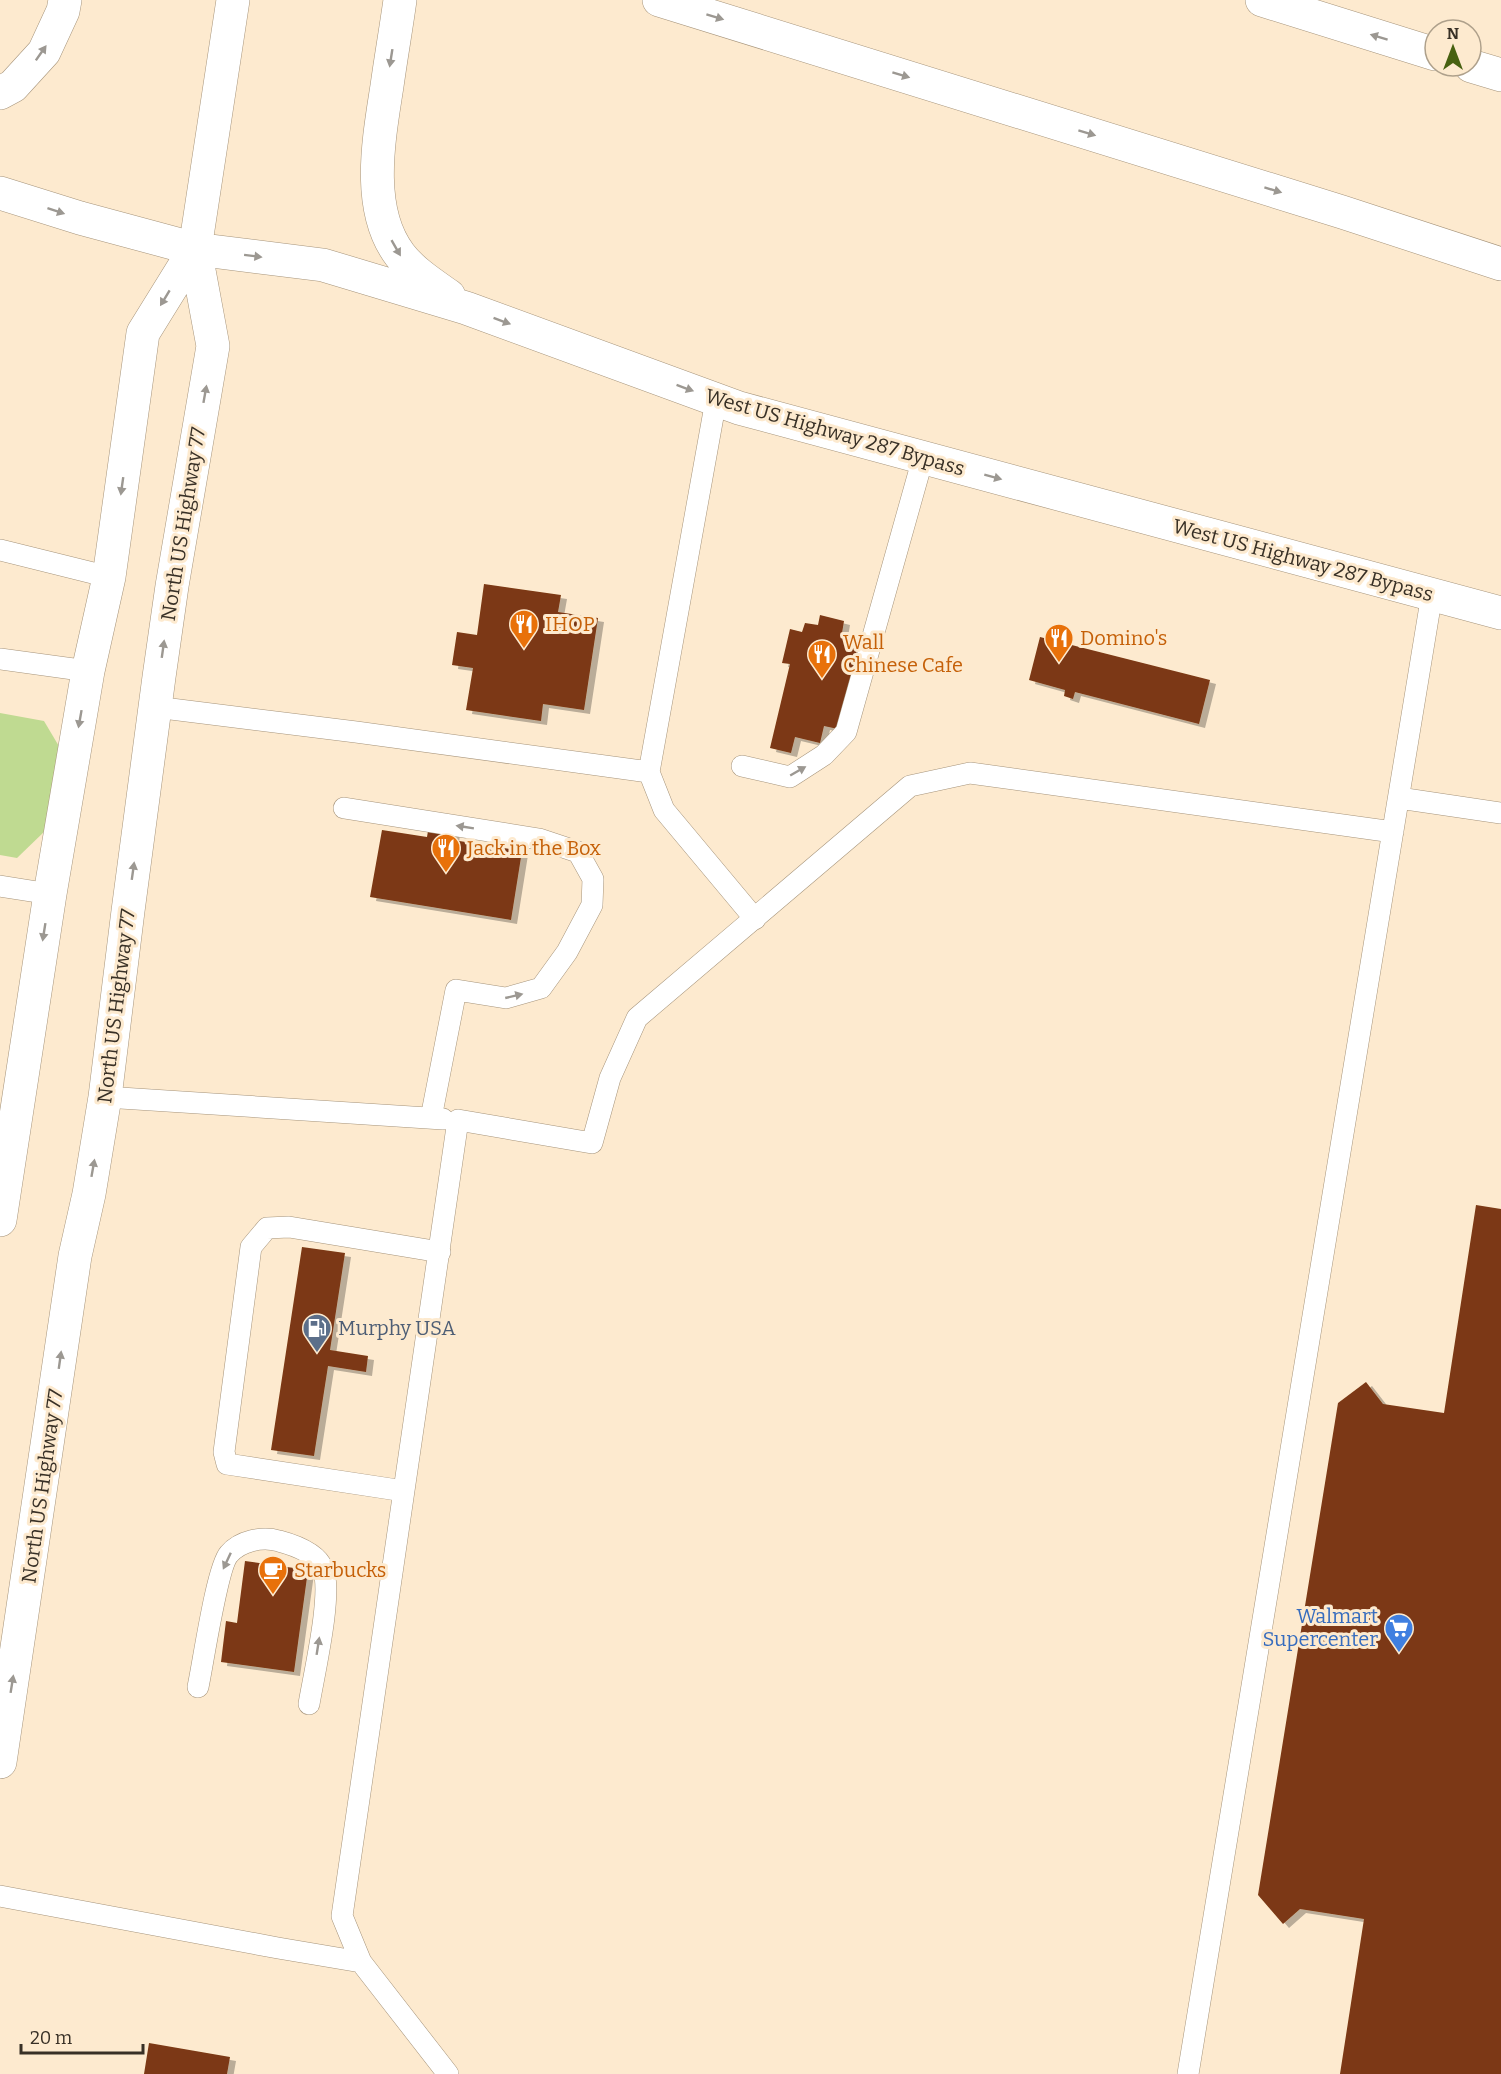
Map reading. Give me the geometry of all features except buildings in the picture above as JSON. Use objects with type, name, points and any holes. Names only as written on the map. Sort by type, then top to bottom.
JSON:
[{"type":"main road","points":[[0,93],[13,86],[44,52],[63,11],[65,0]]},
{"type":"main road","name":"North US Highway 77","points":[[0,1762],[11,1622],[105,1097],[172,586],[213,346],[195,249],[233,0]]},
{"type":"main road","points":[[400,0],[377,147],[376,188],[385,226],[399,255],[425,279],[466,308]]},
{"type":"main road","points":[[659,0],[1320,205],[1501,264]]},
{"type":"main road","points":[[1262,0],[1423,50]]},
{"type":"main road","points":[[1483,70],[1501,75]]},
{"type":"main road","name":"West US Highway 287 Bypass","points":[[0,193],[80,218],[195,249],[322,265],[466,308],[739,408],[1501,613]]},
{"type":"main road","name":"North US Highway 77","points":[[0,1220],[4,1166],[88,671],[109,577],[144,333],[195,249]]},
{"type":"lane","points":[[716,400],[649,772],[664,810],[754,919]]},
{"type":"lane","points":[[742,766],[790,777],[825,755],[846,732],[923,458]]},
{"type":"lane","points":[[0,550],[109,577]]},
{"type":"lane","points":[[1188,2074],[1432,594]]},
{"type":"lane","points":[[0,659],[88,671]]},
{"type":"lane","points":[[155,707],[649,772]]},
{"type":"lane","points":[[105,1097],[458,1120],[592,1143],[610,1078],[637,1018],[910,786],[970,773],[1393,832]]},
{"type":"lane","points":[[1399,798],[1501,813]]},
{"type":"lane","points":[[344,808],[538,839],[578,852],[593,879],[592,905],[567,952],[541,988],[506,999],[456,990],[430,1118]]},
{"type":"lane","points":[[0,886],[50,894]]},
{"type":"lane","points":[[448,2074],[361,1962],[342,1916],[458,1120]]},
{"type":"lane","points":[[404,1491],[227,1464],[224,1452],[252,1247],[267,1228],[289,1227],[440,1252]]},
{"type":"lane","points":[[198,1687],[218,1584],[228,1555],[248,1541],[274,1539],[303,1548],[323,1567],[327,1590],[309,1704]]},
{"type":"lane","points":[[0,1896],[361,1962]]},
{"type":"green space","points":[[0,713],[44,721],[60,748],[46,830],[17,858],[0,855]]},
{"type":"place","name":"IHOP","points":[[524,650]]},
{"type":"place","name":"Domino's","points":[[1059,664]]},
{"type":"place","name":"Wall Chinese Cafe","points":[[822,680]]},
{"type":"place","name":"Jack in the Box","points":[[446,874]]},
{"type":"place","name":"Murphy USA","points":[[317,1354]]},
{"type":"place","name":"Starbucks","points":[[273,1596]]},
{"type":"place","name":"Walmart Supercenter","points":[[1399,1654]]}]
